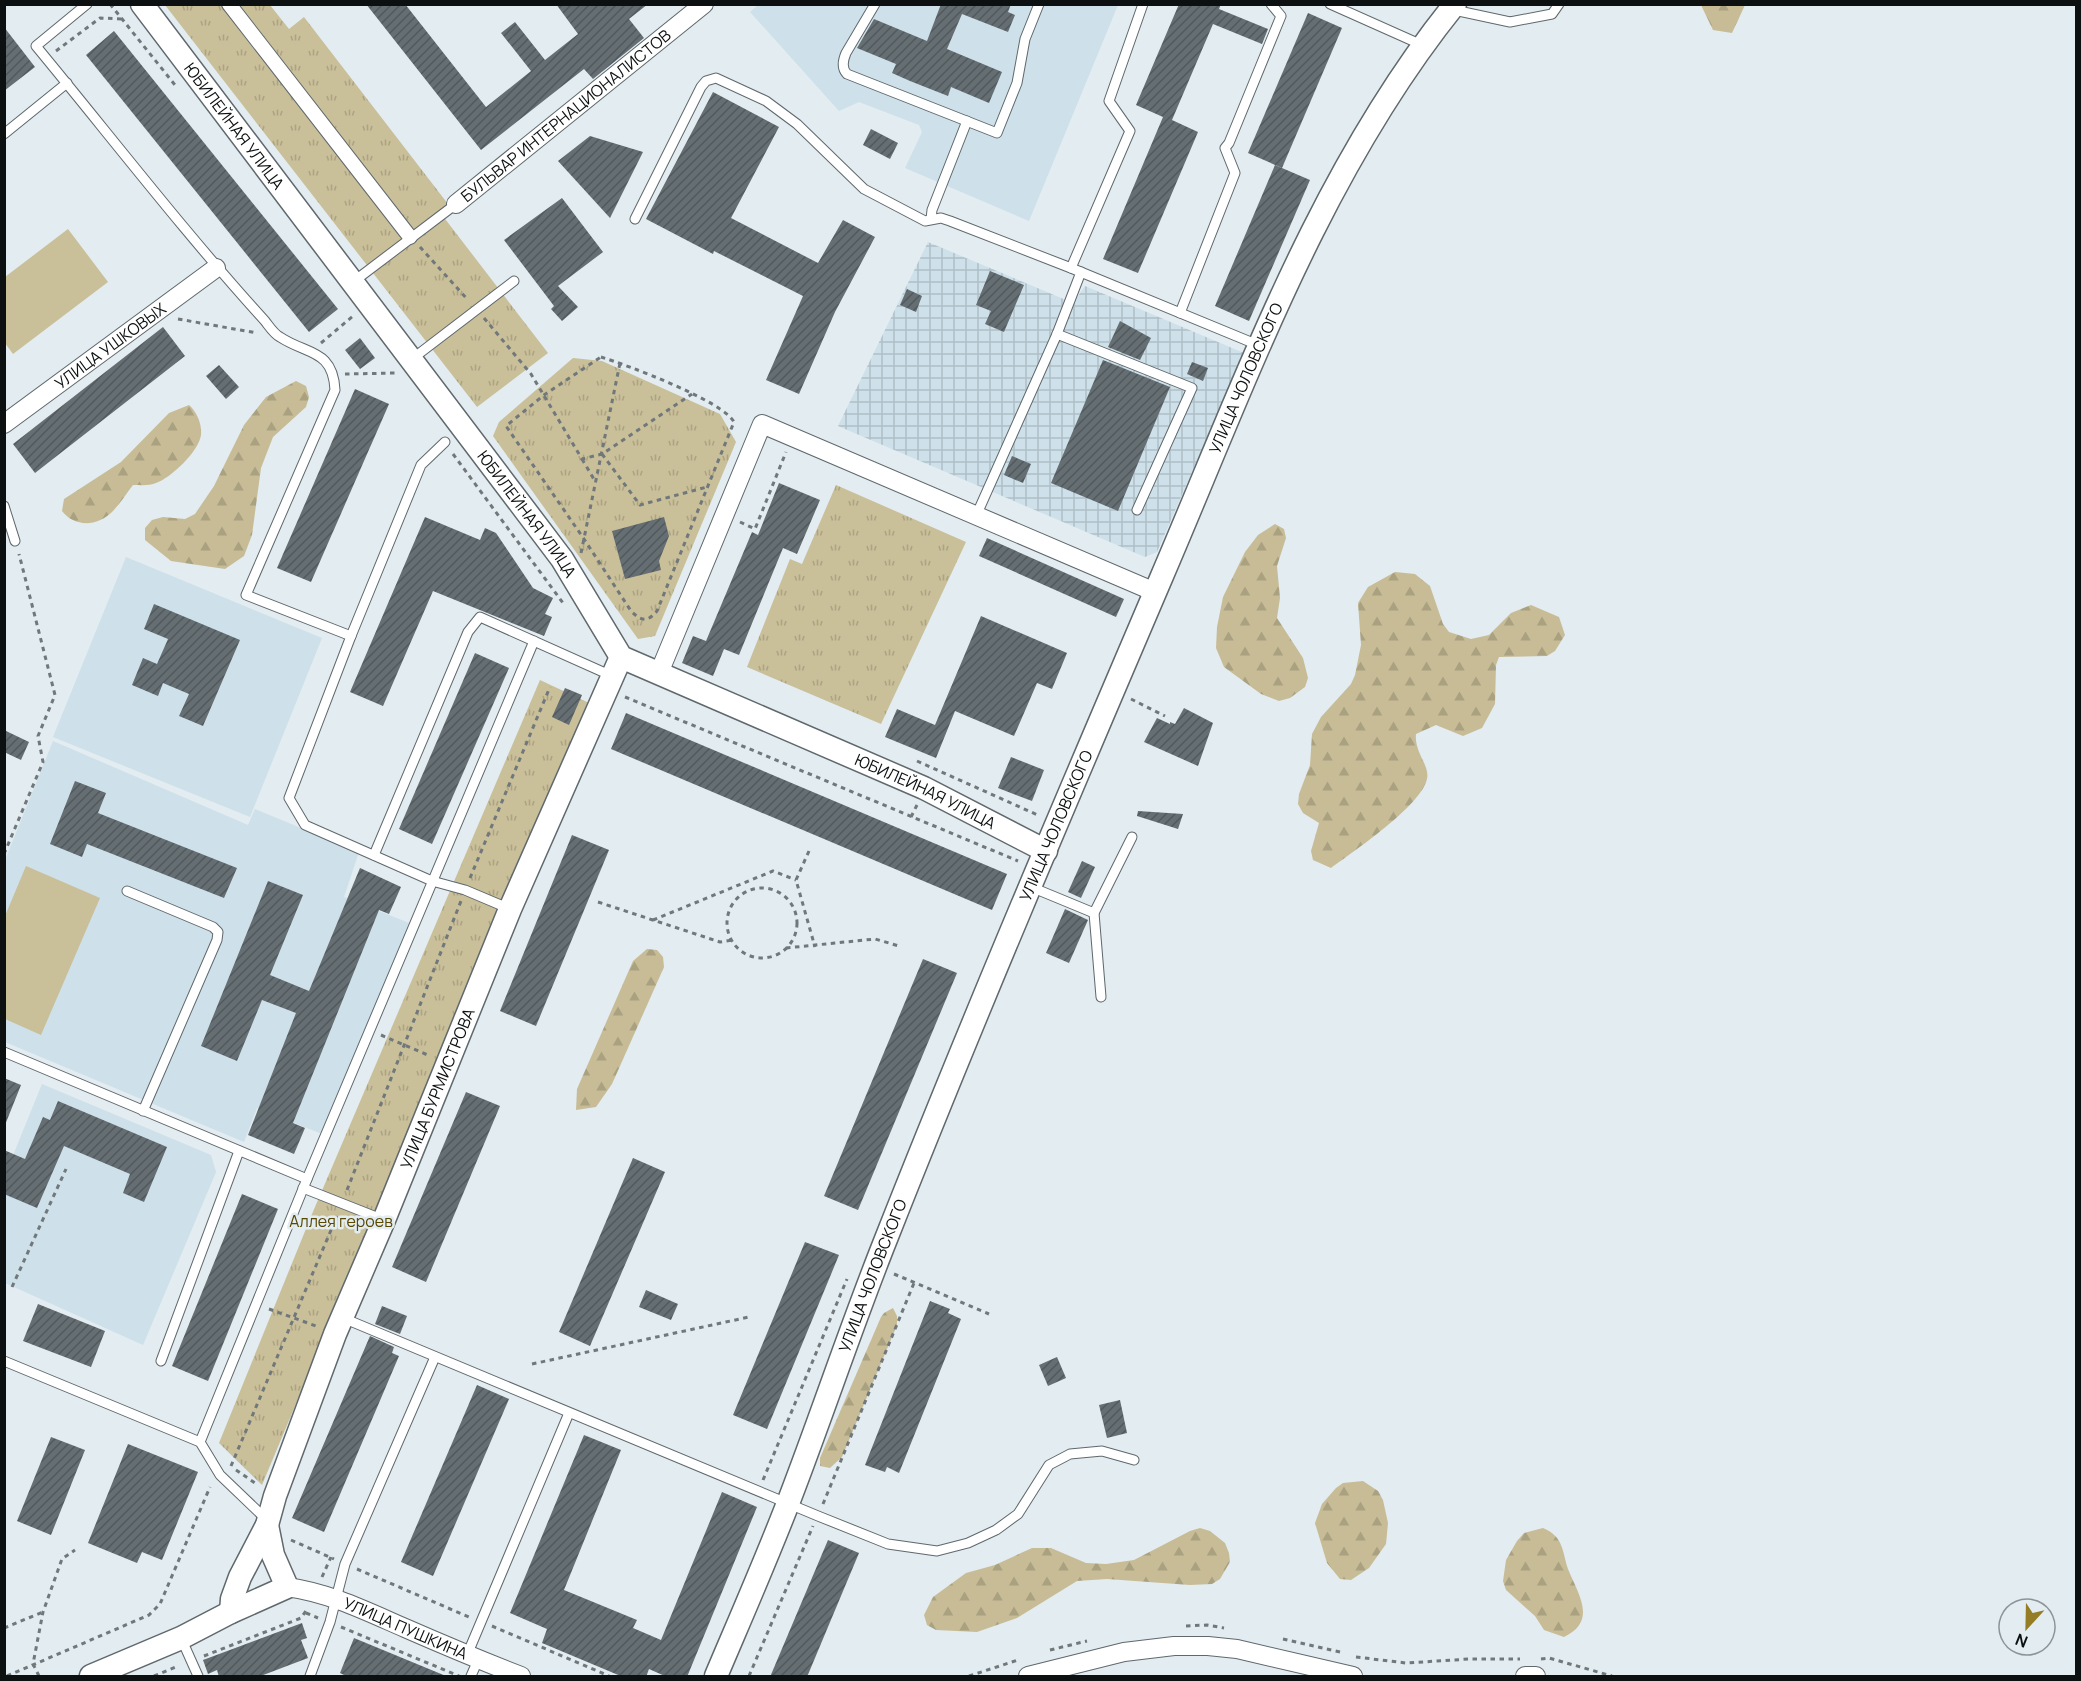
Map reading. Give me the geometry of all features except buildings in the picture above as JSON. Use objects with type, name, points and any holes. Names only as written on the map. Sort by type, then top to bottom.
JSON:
[{"type":"street","name":"ЮБИЛЕЙНАЯ УЛИЦА","points":[[142,4],[353,282],[406,366],[562,559],[613,674],[659,673],[924,789],[1046,851]]},
{"type":"street","points":[[229,4],[410,237]]},
{"type":"street","name":"БУЛЬВАР ИНТЕРНАЦИОНАЛИСТОВ","points":[[456,204],[704,4]]},
{"type":"street","name":"УЛИЦА ЧОЛОВСКОГО","points":[[716,1677],[788,1504],[876,1267],[1031,887],[1260,346],[1314,226],[1372,121],[1422,45],[1453,7]]},
{"type":"street","name":"УЛИЦА УШКОВЫХ","points":[[4,424],[216,268]]},
{"type":"street","points":[[659,673],[762,423],[1155,592]]},
{"type":"street","name":"УЛИЦА БУРМИСТРОВА","points":[[231,1612],[232,1599],[240,1577],[267,1523],[333,1324],[384,1220],[510,909],[613,674]]},
{"type":"street","points":[[91,1677],[181,1638],[287,1587],[273,1555],[267,1523]]},
{"type":"street","name":"УЛИЦА ПУШКИНА","points":[[287,1587],[315,1591],[336,1598],[472,1664],[521,1677]]},
{"type":"street","points":[[1028,1677],[1124,1652],[1174,1646],[1208,1646],[1237,1649],[1353,1677]]},
{"type":"street","points":[[1525,1677],[1536,1677]]},
{"type":"lane","points":[[87,4],[36,46],[216,268],[279,337],[311,351],[325,361],[334,374],[335,390],[246,595],[351,636]]},
{"type":"lane","points":[[875,4],[846,53],[843,70],[847,74],[997,133],[1017,83],[1025,39],[1039,4]]},
{"type":"lane","points":[[976,516],[1058,334],[1076,270],[1130,131],[1109,101],[1143,4]]},
{"type":"lane","points":[[1180,313],[1234,173],[1225,148],[1281,16],[1271,4]]},
{"type":"lane","points":[[1330,4],[1422,45]]},
{"type":"lane","points":[[1453,7],[1510,22],[1552,14],[1559,4]]},
{"type":"lane","points":[[635,219],[701,87],[706,81],[716,78],[766,101],[797,124],[864,189],[925,221],[941,218],[950,221],[1260,346]]},
{"type":"lane","points":[[4,134],[67,83]]},
{"type":"lane","points":[[931,219],[932,210],[967,121]]},
{"type":"lane","points":[[353,282],[456,204]]},
{"type":"lane","points":[[406,366],[514,280]]},
{"type":"lane","points":[[1058,334],[1192,388],[1137,510]]},
{"type":"lane","points":[[445,442],[421,465],[351,636],[289,798],[305,825],[432,881],[465,890],[510,909]]},
{"type":"lane","points":[[4,506],[15,541]]},
{"type":"lane","points":[[374,855],[468,632],[480,617],[613,674]]},
{"type":"lane","points":[[200,1442],[305,1184],[534,641]]},
{"type":"lane","points":[[1101,998],[1094,913],[1132,837]]},
{"type":"lane","points":[[1031,887],[1094,913]]},
{"type":"lane","points":[[127,891],[213,927],[218,932],[217,940],[143,1111]]},
{"type":"lane","points":[[4,1052],[239,1150],[342,1203],[384,1220]]},
{"type":"lane","points":[[161,1361],[239,1150]]},
{"type":"lane","points":[[333,1324],[435,1357],[888,1544],[937,1551],[968,1543],[996,1530],[1018,1514],[1049,1465],[1070,1454],[1102,1451],[1134,1460]]},
{"type":"lane","points":[[311,1676],[330,1622],[345,1564],[435,1357]]},
{"type":"lane","points":[[4,1361],[200,1442],[220,1475],[267,1523]]},
{"type":"lane","points":[[472,1664],[481,1622],[570,1413]]},
{"type":"lane","points":[[181,1638],[198,1677]]},
{"type":"path","points":[[47,58],[100,18],[122,19]]},
{"type":"path","points":[[410,237],[477,310],[531,374],[596,482]]},
{"type":"path","points":[[311,351],[359,311]]},
{"type":"path","points":[[153,315],[279,337]]},
{"type":"path","points":[[602,357],[620,363],[692,394],[731,415],[734,422],[657,611],[651,618],[638,618],[631,611],[506,426],[544,395],[602,357]]},
{"type":"path","points":[[581,555],[620,363]]},
{"type":"path","points":[[334,374],[406,366]]},
{"type":"path","points":[[582,459],[602,454],[692,394]]},
{"type":"path","points":[[736,521],[755,528],[792,435]]},
{"type":"path","points":[[602,454],[640,505],[708,486]]},
{"type":"path","points":[[4,854],[43,762],[38,736],[55,695],[15,541]]},
{"type":"path","points":[[613,674],[1025,864]]},
{"type":"path","points":[[260,1486],[230,1465],[342,1203],[465,890],[550,687]]},
{"type":"path","points":[[1114,690],[1164,716]]},
{"type":"path","points":[[912,759],[1044,818]]},
{"type":"path","points":[[809,851],[796,880],[815,947]]},
{"type":"path","points":[[653,920],[773,871],[796,880]]},
{"type":"path","points":[[764,888],[781,894],[793,907],[797,924],[796,933],[786,948],[771,957],[762,958],[745,953],[732,940],[727,922],[733,904],[747,892],[764,888]]},
{"type":"path","points":[[598,902],[720,942],[732,940]]},
{"type":"path","points":[[786,948],[815,947],[875,939],[899,946]]},
{"type":"path","points":[[370,1030],[448,1064]]},
{"type":"path","points":[[12,1287],[66,1168]]},
{"type":"path","points":[[876,1267],[989,1314]]},
{"type":"path","points":[[749,1677],[914,1283]]},
{"type":"path","points":[[256,1304],[292,1318],[333,1324]]},
{"type":"path","points":[[532,1364],[749,1317]]},
{"type":"path","points":[[7,1677],[149,1615],[160,1604],[210,1487]]},
{"type":"path","points":[[289,1539],[609,1677]]},
{"type":"path","points":[[39,1677],[33,1664],[43,1612],[62,1559],[75,1550]]},
{"type":"path","points":[[154,1677],[301,1617],[306,1613],[331,1557]]},
{"type":"path","points":[[4,1628],[43,1612]]},
{"type":"path","points":[[306,1613],[459,1677]]},
{"type":"shaded area","points":[[759,4],[1118,5],[1029,221],[905,168],[922,132],[919,125],[859,102],[839,111],[750,12]]},
{"type":"shaded area","points":[[928,242],[1073,303],[1085,286],[1244,353],[1157,552],[1145,557],[838,426]]},
{"type":"shaded area","points":[[126,557],[322,638],[250,817],[53,737]]},
{"type":"shaded area","points":[[53,741],[248,825],[255,809],[359,852],[344,897],[409,923],[322,1134],[257,1108],[244,1142],[5,1042],[5,860]]},
{"type":"shaded area","points":[[42,1084],[211,1155],[216,1172],[143,1345],[5,1283],[5,1175]]},
{"type":"green space","points":[[165,5],[270,5],[289,29],[304,17],[448,204],[439,211],[548,353],[477,407]]},
{"type":"green space","points":[[1701,5],[1745,5],[1732,33],[1713,30]]},
{"type":"green space","points":[[68,229],[108,282],[13,354],[5,343],[5,277]]},
{"type":"green space","points":[[573,358],[602,361],[720,414],[736,442],[655,636],[638,639],[493,436],[499,422]]},
{"type":"green space","points":[[296,381],[306,386],[309,397],[306,407],[273,437],[261,468],[252,535],[244,556],[225,569],[171,561],[145,540],[145,528],[152,520],[163,517],[185,519],[195,514],[214,486],[244,425],[266,397]]},
{"type":"green space","points":[[189,405],[198,418],[201,435],[190,456],[176,470],[154,484],[133,485],[112,512],[100,520],[79,522],[62,511],[64,499],[121,462],[169,413]]},
{"type":"green space","points":[[836,485],[966,542],[881,724],[747,667],[790,559],[802,564]]},
{"type":"green space","points":[[1275,524],[1284,529],[1286,538],[1277,566],[1280,598],[1277,618],[1303,658],[1308,678],[1305,687],[1290,698],[1279,701],[1261,694],[1224,667],[1216,648],[1217,627],[1223,597],[1245,552],[1258,535]]},
{"type":"green space","points":[[1395,572],[1415,574],[1430,586],[1443,624],[1449,632],[1471,639],[1489,635],[1511,613],[1531,605],[1559,617],[1565,635],[1555,651],[1547,656],[1499,657],[1496,665],[1495,704],[1482,728],[1463,736],[1436,725],[1416,734],[1417,747],[1427,774],[1422,790],[1400,815],[1331,868],[1313,860],[1311,851],[1319,823],[1303,813],[1298,804],[1299,794],[1310,765],[1312,734],[1321,717],[1351,684],[1355,675],[1361,645],[1358,603],[1368,587]]},
{"type":"green space","name":"Аллея героев","points":[[540,680],[589,703],[262,1485],[219,1443],[312,1214]]},
{"type":"green space","points":[[26,866],[100,898],[41,1035],[5,1019],[5,916]]},
{"type":"green space","points":[[647,949],[657,950],[663,957],[664,967],[612,1084],[596,1107],[576,1110],[577,1089],[633,961]]},
{"type":"green space","points":[[893,1308],[897,1316],[897,1325],[842,1457],[830,1468],[820,1466],[820,1458],[881,1317]]},
{"type":"green space","points":[[1363,1481],[1378,1491],[1383,1500],[1388,1523],[1386,1544],[1369,1568],[1351,1580],[1340,1579],[1327,1563],[1315,1523],[1322,1504],[1336,1488],[1343,1483]]},
{"type":"green space","points":[[1200,1528],[1210,1531],[1225,1543],[1229,1553],[1230,1562],[1220,1579],[1212,1584],[1190,1585],[1107,1579],[1077,1581],[1017,1618],[977,1632],[936,1630],[927,1625],[924,1615],[933,1597],[966,1573],[995,1565],[1032,1548],[1051,1548],[1086,1563],[1106,1564],[1134,1560]]},
{"type":"green space","points":[[1543,1528],[1559,1540],[1582,1606],[1583,1615],[1580,1623],[1574,1631],[1564,1637],[1544,1630],[1535,1616],[1506,1590],[1503,1581],[1506,1560],[1517,1541],[1524,1533]]}]
